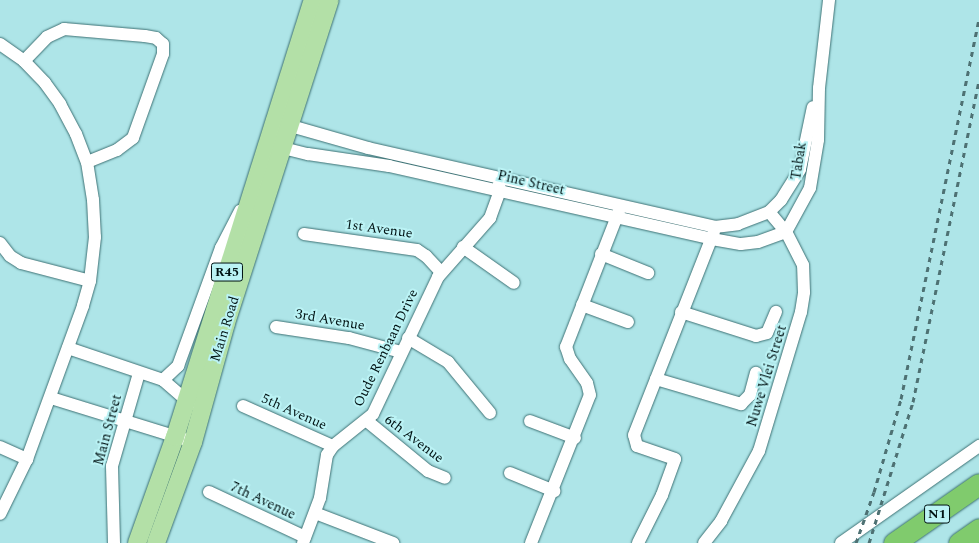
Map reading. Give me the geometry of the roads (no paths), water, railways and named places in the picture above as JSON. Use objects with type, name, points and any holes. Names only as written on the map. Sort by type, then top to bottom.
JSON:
[{"type":"highway","name":"N1","points":[[894,543],[979,484]]},
{"type":"highway","name":"N1","points":[[959,543],[979,529]]},
{"type":"main road","name":"Main Road","points":[[283,124],[313,0]]},
{"type":"main road","name":"Main Road","points":[[156,543],[192,442],[283,124],[330,0]]},
{"type":"main road","name":"Main Road","points":[[137,543],[175,436],[256,183],[276,146]]},
{"type":"street","name":"Tabak","points":[[786,232],[810,188],[818,140],[819,88],[829,0]]},
{"type":"street","points":[[24,61],[47,37],[64,29],[145,36],[156,38],[163,44],[163,54],[133,138],[117,150],[87,162]]},
{"type":"street","points":[[0,44],[24,61],[60,104],[87,162],[93,200],[94,237],[90,281],[68,348],[51,398],[27,459],[0,514]]},
{"type":"street","name":"Tabak","points":[[769,212],[793,185],[800,169],[819,88]]},
{"type":"street","name":"Pine Street","points":[[283,124],[361,146],[620,206],[750,243],[786,232]]},
{"type":"street","name":"Pine Street","points":[[276,146],[389,166],[616,218],[714,233],[769,212]]},
{"type":"street","points":[[499,178],[500,191]]},
{"type":"street","name":"Main Road","points":[[162,380],[178,366],[221,248],[256,183]]},
{"type":"street","name":"Oude Renbaan Drive","points":[[304,540],[315,513],[322,489],[325,460],[333,446],[367,421],[378,405],[401,352],[441,272],[490,218],[500,191]]},
{"type":"street","points":[[531,543],[554,491],[590,395],[587,383],[570,359],[566,347],[620,206]]},
{"type":"street","name":"Nuwe Vlei Street","points":[[704,543],[721,521],[759,451],[797,330],[804,292],[802,265],[786,232],[769,212]]},
{"type":"street","points":[[638,543],[662,495],[675,459],[640,448],[634,444],[634,435],[681,312],[714,233]]},
{"type":"street","name":"1st Avenue","points":[[304,234],[417,250],[426,256],[441,272]]},
{"type":"street","points":[[0,243],[10,256],[21,263],[90,281]]},
{"type":"street","points":[[463,247],[514,283]]},
{"type":"street","points":[[601,254],[648,273]]},
{"type":"street","points":[[582,305],[628,322]]},
{"type":"street","points":[[681,312],[756,336],[767,333],[776,312]]},
{"type":"street","name":"3rd Avenue","points":[[276,327],[349,338],[401,352]]},
{"type":"street","points":[[408,338],[448,362],[490,413]]},
{"type":"street","points":[[68,348],[162,380],[186,401],[201,410]]},
{"type":"street","name":"Main Street","points":[[114,543],[112,466],[139,373]]},
{"type":"street","points":[[656,378],[741,404],[750,395],[756,373]]},
{"type":"street","points":[[51,398],[192,442]]},
{"type":"street","name":"5th Avenue","points":[[243,406],[333,446]]},
{"type":"street","name":"6th Avenue","points":[[367,421],[428,470],[445,478]]},
{"type":"street","points":[[530,421],[575,438]]},
{"type":"street","points":[[841,543],[979,446]]},
{"type":"street","points":[[0,447],[27,459]]},
{"type":"street","points":[[510,473],[554,491]]},
{"type":"street","name":"7th Avenue","points":[[209,492],[304,540]]},
{"type":"street","points":[[315,513],[393,543]]},
{"type":"railway","points":[[856,543],[874,492],[901,399],[979,20]]},
{"type":"railway","points":[[869,543],[913,402],[979,80]]}]
